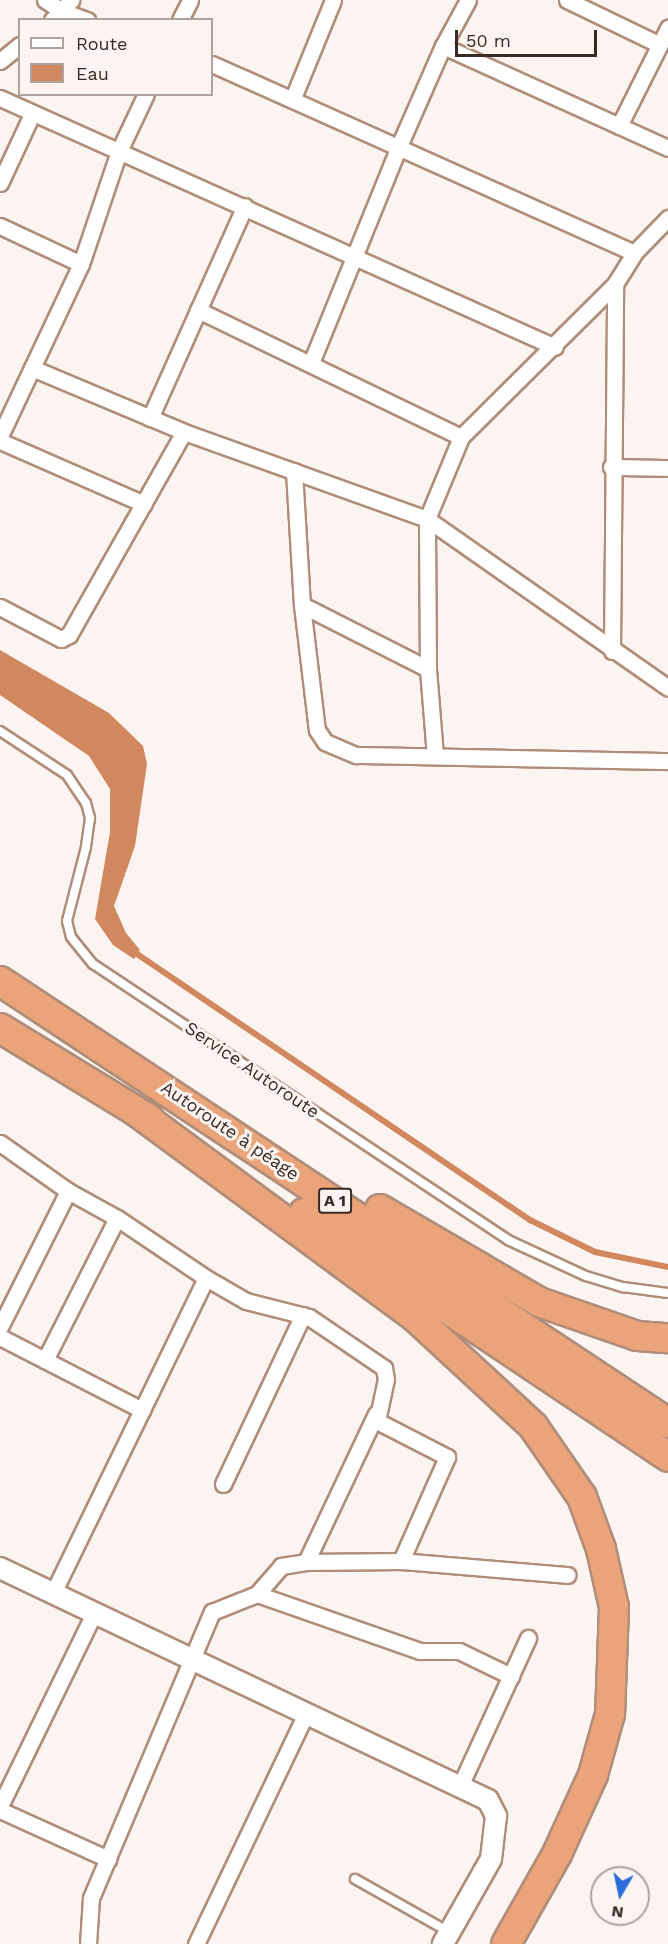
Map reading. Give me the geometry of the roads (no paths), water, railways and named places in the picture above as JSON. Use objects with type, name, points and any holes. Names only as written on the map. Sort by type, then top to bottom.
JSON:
[{"type":"highway","name":"Autoroute à péage","points":[[0,981],[127,1062],[668,1423]]},
{"type":"highway","name":"A 1","points":[[0,1028],[315,1219],[668,1457]]},
{"type":"highway","points":[[127,1062],[539,1302],[637,1336],[668,1338]]},
{"type":"highway","points":[[133,1109],[415,1317],[533,1426],[582,1497],[601,1549],[614,1607],[610,1714],[592,1775],[579,1804],[506,1944]]},
{"type":"street","points":[[45,0],[82,18]]},
{"type":"street","points":[[181,18],[190,0]]},
{"type":"street","points":[[293,98],[333,0]]},
{"type":"street","points":[[311,363],[442,46],[468,0]]},
{"type":"street","points":[[567,0],[660,45]]},
{"type":"street","points":[[619,126],[668,28]]},
{"type":"street","points":[[442,46],[668,148]]},
{"type":"street","points":[[0,61],[18,47]]},
{"type":"street","points":[[213,63],[634,254]]},
{"type":"street","points":[[0,436],[4,418],[32,368],[81,264],[119,152],[145,96]]},
{"type":"street","points":[[0,98],[355,254],[555,347]]},
{"type":"street","points":[[0,183],[32,114]]},
{"type":"street","points":[[150,418],[245,206]]},
{"type":"street","points":[[435,756],[428,669],[427,519],[462,437],[555,347],[615,284],[634,254],[668,218]]},
{"type":"street","points":[[0,226],[81,264]]},
{"type":"street","points":[[612,651],[611,467],[615,284]]},
{"type":"street","points":[[198,310],[462,437]]},
{"type":"street","points":[[32,368],[184,432],[427,519],[612,651],[668,688]]},
{"type":"street","points":[[0,607],[66,638],[184,432]]},
{"type":"street","points":[[0,441],[144,504]]},
{"type":"street","points":[[611,467],[668,468]]},
{"type":"street","points":[[294,471],[302,605],[317,730],[325,742],[356,754],[668,761]]},
{"type":"street","points":[[302,605],[428,669]]},
{"type":"street","points":[[0,1143],[68,1191],[117,1218],[206,1278],[255,1304],[303,1315],[384,1368],[386,1378],[376,1414],[306,1562]]},
{"type":"street","points":[[0,1327],[68,1191]]},
{"type":"street","points":[[45,1360],[117,1218]]},
{"type":"street","points":[[53,1593],[206,1278]]},
{"type":"street","points":[[223,1484],[303,1315]]},
{"type":"street","points":[[0,1337],[142,1410]]},
{"type":"street","points":[[376,1414],[377,1421],[384,1426],[447,1457],[401,1561]]},
{"type":"street","points":[[88,1944],[91,1898],[213,1612],[257,1594],[281,1566],[306,1562],[401,1561],[567,1575]]},
{"type":"street","points":[[0,1568],[488,1800],[496,1816],[496,1834],[491,1859],[447,1938]]},
{"type":"street","points":[[257,1594],[420,1651],[459,1651],[510,1676]]},
{"type":"street","points":[[94,1613],[0,1808],[108,1858]]},
{"type":"street","points":[[460,1786],[528,1638]]},
{"type":"street","points":[[196,1944],[306,1713]]},
{"type":"lane","name":"Service Autoroute","points":[[0,732],[67,775],[86,803],[90,818],[86,847],[67,921],[71,937],[93,964],[508,1240],[586,1276],[623,1287],[668,1293]]},
{"type":"lane","points":[[355,1879],[447,1938]]},
{"type":"water","points":[[0,650],[109,713],[143,746],[147,764],[135,846],[114,906],[126,933],[140,950],[134,959],[113,945],[95,919],[110,832],[110,789],[89,756],[0,695]]},
{"type":"waterway","points":[[137,954],[530,1220],[595,1252],[668,1267]]}]
